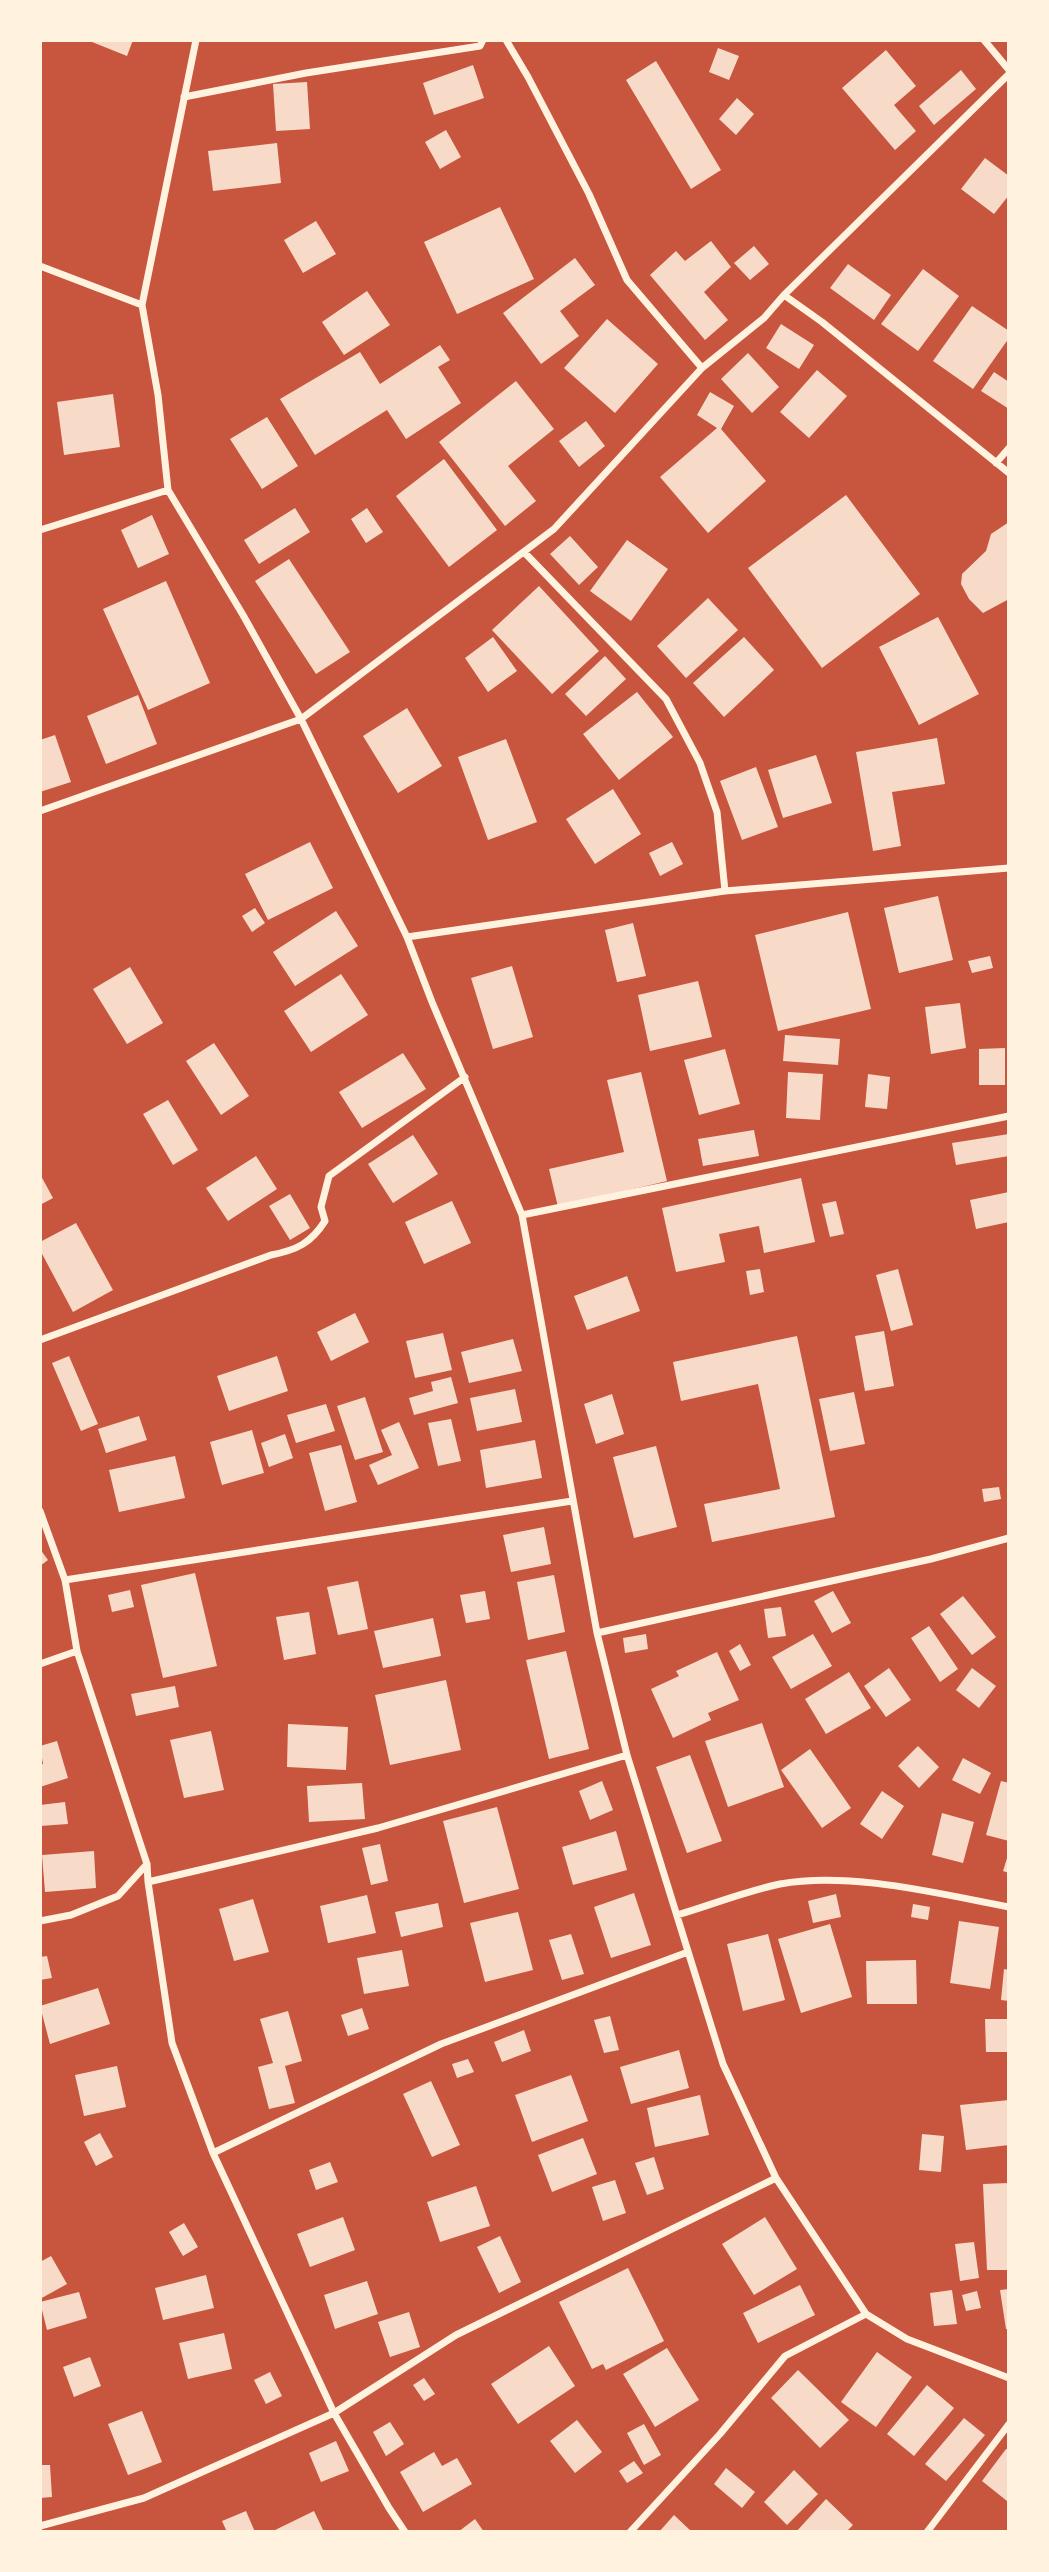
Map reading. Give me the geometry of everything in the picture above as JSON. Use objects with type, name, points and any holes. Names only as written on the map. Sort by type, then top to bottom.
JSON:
[{"type":"street","points":[[196,40],[142,305],[158,395],[168,490],[301,719],[407,937],[432,1003],[522,1215],[597,1633],[626,1755],[723,2064],[776,2178],[866,2314],[907,2339],[1009,2378]]},
{"type":"street","points":[[184,97],[306,73],[481,46],[483,40]]},
{"type":"street","points":[[506,40],[528,76],[589,194],[627,280],[702,368]]},
{"type":"street","points":[[40,811],[301,719],[554,528],[702,368],[764,318],[1009,72],[984,40]]},
{"type":"street","points":[[40,266],[142,305]]},
{"type":"street","points":[[784,295],[822,322],[1009,473]]},
{"type":"street","points":[[996,463],[1009,448]]},
{"type":"street","points":[[40,530],[168,490]]},
{"type":"street","points":[[524,552],[666,699],[700,762],[717,812],[725,891]]},
{"type":"street","points":[[407,937],[725,891],[1009,868]]},
{"type":"street","points":[[40,1340],[271,1255],[289,1252],[314,1238],[325,1221],[321,1207],[329,1176],[465,1077]]},
{"type":"street","points":[[522,1215],[1009,1116]]},
{"type":"street","points":[[65,1580],[572,1501]]},
{"type":"street","points":[[40,1511],[65,1580],[78,1651],[148,1864],[148,1882],[172,2043],[213,2153],[334,2413],[388,2508],[405,2532]]},
{"type":"street","points":[[597,1633],[931,1559],[1009,1538]]},
{"type":"street","points":[[40,1664],[78,1651]]},
{"type":"street","points":[[148,1882],[378,1828],[626,1755]]},
{"type":"street","points":[[40,1921],[71,1915],[118,1896],[148,1864]]},
{"type":"street","points":[[677,1915],[780,1884],[846,1880],[1009,1907]]},
{"type":"street","points":[[213,2153],[441,2044],[688,1952]]},
{"type":"street","points":[[40,2526],[144,2498],[334,2413],[456,2336],[776,2178]]},
{"type":"street","points":[[630,2532],[720,2434],[785,2356],[866,2314]]},
{"type":"street","points":[[927,2532],[1009,2424]]},
{"type":"building","points":[[87,40],[133,40],[127,56]]},
{"type":"building","points":[[718,48],[739,56],[729,80],[709,72]]},
{"type":"building","points":[[886,50],[916,86],[894,105],[916,131],[895,150],[842,88]]},
{"type":"building","points":[[656,61],[721,170],[691,189],[626,80]]},
{"type":"building","points":[[473,65],[484,98],[434,115],[423,83]]},
{"type":"building","points":[[961,70],[976,89],[934,125],[919,106]]},
{"type":"building","points":[[307,82],[310,129],[276,131],[273,84]]},
{"type":"building","points":[[737,98],[754,114],[736,135],[719,119]]},
{"type":"building","points":[[446,130],[461,157],[440,169],[425,142]]},
{"type":"building","points":[[277,143],[281,183],[213,191],[208,151]]},
{"type":"building","points":[[985,158],[1009,176],[1009,195],[994,214],[961,189]]},
{"type":"building","points":[[500,207],[534,279],[457,314],[424,242]]},
{"type":"building","points":[[316,221],[336,254],[303,273],[284,240]]},
{"type":"building","points":[[711,241],[731,267],[704,292],[728,320],[705,340],[650,275],[676,251],[685,261]]},
{"type":"building","points":[[754,246],[769,264],[750,280],[734,263]]},
{"type":"building","points":[[575,258],[595,285],[560,311],[579,336],[541,364],[503,313]]},
{"type":"building","points":[[848,264],[891,295],[874,320],[830,288]]},
{"type":"building","points":[[923,269],[959,296],[918,351],[881,324]]},
{"type":"building","points":[[367,291],[390,325],[344,355],[322,322]]},
{"type":"building","points":[[972,306],[1009,331],[1009,338],[973,389],[933,361]]},
{"type":"building","points":[[607,319],[658,364],[615,413],[564,368]]},
{"type":"building","points":[[781,324],[814,345],[799,369],[766,348]]},
{"type":"building","points":[[440,345],[450,360],[438,367],[461,403],[406,439],[387,410],[315,455],[280,399],[360,352],[380,384]]},
{"type":"building","points":[[748,353],[779,387],[752,413],[721,379]]},
{"type":"building","points":[[817,370],[847,396],[809,438],[780,412]]},
{"type":"building","points":[[994,372],[1009,382],[1009,409],[981,391]]},
{"type":"building","points":[[516,381],[554,429],[508,466],[536,501],[505,526],[439,442]]},
{"type":"building","points":[[710,392],[734,406],[721,429],[766,481],[708,533],[660,477],[717,428],[697,415]]},
{"type":"building","points":[[113,394],[120,447],[64,455],[57,402]]},
{"type":"building","points":[[267,417],[298,466],[262,489],[230,439]]},
{"type":"building","points":[[586,421],[605,446],[579,467],[559,441]]},
{"type":"building","points":[[444,459],[497,530],[449,567],[396,496]]},
{"type":"building","points":[[846,495],[920,594],[822,668],[748,568]]},
{"type":"building","points":[[295,508],[310,532],[259,564],[244,540]]},
{"type":"building","points":[[367,508],[383,532],[366,543],[351,519]]},
{"type":"building","points":[[152,515],[169,554],[138,568],[121,530]]},
{"type":"building","points":[[1009,522],[1009,599],[983,613],[969,599],[961,584],[962,574],[986,551],[991,534]]},
{"type":"building","points":[[570,536],[598,567],[579,585],[550,554]]},
{"type":"building","points":[[627,540],[668,569],[631,621],[590,591]]},
{"type":"building","points":[[289,559],[350,652],[316,674],[255,581]]},
{"type":"building","points":[[166,581],[210,683],[148,710],[103,609]]},
{"type":"building","points":[[539,586],[599,651],[552,694],[492,630]]},
{"type":"building","points":[[708,598],[738,630],[686,678],[657,646]]},
{"type":"building","points":[[938,617],[979,694],[919,725],[879,647]]},
{"type":"building","points":[[493,637],[517,671],[488,692],[465,658]]},
{"type":"building","points":[[744,637],[774,670],[724,717],[693,683]]},
{"type":"building","points":[[605,656],[626,679],[586,716],[565,694]]},
{"type":"building","points":[[637,692],[673,737],[619,780],[583,734]]},
{"type":"building","points":[[138,695],[157,744],[106,764],[87,716]]},
{"type":"building","points":[[407,708],[442,766],[398,793],[363,736]]},
{"type":"building","points":[[55,735],[71,782],[40,792],[40,740]]},
{"type":"building","points":[[937,738],[945,784],[892,792],[901,846],[873,851],[856,752]]},
{"type":"building","points":[[506,739],[537,822],[488,840],[458,757]]},
{"type":"building","points":[[816,755],[832,803],[783,818],[768,770]]},
{"type":"building","points":[[756,767],[778,827],[742,840],[720,781]]},
{"type":"building","points":[[613,789],[641,834],[595,864],[566,819]]},
{"type":"building","points":[[310,842],[333,888],[268,920],[245,874]]},
{"type":"building","points":[[672,842],[683,864],[660,876],[649,853]]},
{"type":"building","points":[[938,896],[953,960],[899,973],[884,908]]},
{"type":"building","points":[[255,908],[265,923],[252,932],[242,916]]},
{"type":"building","points":[[336,911],[358,946],[295,986],[273,952]]},
{"type":"building","points":[[848,912],[871,1009],[778,1031],[755,935]]},
{"type":"building","points":[[633,923],[646,976],[617,982],[605,930]]},
{"type":"building","points":[[990,956],[993,968],[972,973],[968,961]]},
{"type":"building","points":[[512,966],[533,1037],[493,1049],[471,978]]},
{"type":"building","points":[[130,967],[163,1023],[127,1044],[93,989]]},
{"type":"building","points":[[341,974],[368,1015],[311,1052],[284,1011]]},
{"type":"building","points":[[698,981],[712,1037],[650,1051],[638,995]]},
{"type":"building","points":[[960,1003],[966,1048],[931,1054],[925,1007]]},
{"type":"building","points":[[785,1035],[840,1039],[838,1065],[783,1061]]},
{"type":"building","points":[[214,1043],[249,1096],[221,1115],[186,1061]]},
{"type":"building","points":[[1005,1048],[1005,1085],[979,1085],[979,1049]]},
{"type":"building","points":[[725,1049],[740,1104],[699,1115],[684,1060]]},
{"type":"building","points":[[403,1053],[426,1089],[362,1128],[339,1092]]},
{"type":"building","points":[[641,1072],[667,1181],[558,1207],[549,1169],[624,1152],[607,1080]]},
{"type":"building","points":[[788,1072],[823,1074],[820,1120],[786,1118]]},
{"type":"building","points":[[868,1074],[890,1077],[887,1109],[865,1107]]},
{"type":"building","points":[[168,1100],[198,1150],[173,1165],[143,1114]]},
{"type":"building","points":[[754,1130],[759,1156],[703,1166],[698,1139]]},
{"type":"building","points":[[1009,1134],[1009,1156],[956,1165],[952,1143]]},
{"type":"building","points":[[413,1135],[438,1174],[393,1203],[368,1164]]},
{"type":"building","points":[[256,1156],[277,1189],[228,1221],[206,1188]]},
{"type":"building","points":[[40,1174],[53,1198],[40,1205]]},
{"type":"building","points":[[801,1178],[815,1242],[764,1253],[759,1226],[719,1234],[725,1262],[676,1272],[662,1208]]},
{"type":"building","points":[[1009,1192],[1009,1222],[976,1229],[970,1200]]},
{"type":"building","points":[[290,1194],[310,1228],[290,1240],[269,1206]]},
{"type":"building","points":[[452,1201],[471,1243],[424,1264],[405,1222]]},
{"type":"building","points":[[836,1201],[844,1234],[830,1237],[822,1204]]},
{"type":"building","points":[[76,1223],[113,1290],[73,1312],[40,1250],[40,1242]]},
{"type":"building","points":[[760,1269],[764,1292],[750,1295],[746,1271]]},
{"type":"building","points":[[898,1269],[913,1325],[891,1331],[876,1275]]},
{"type":"building","points":[[627,1276],[640,1311],[587,1330],[574,1296]]},
{"type":"building","points":[[355,1313],[369,1342],[331,1361],[317,1332]]},
{"type":"building","points":[[884,1331],[894,1386],[865,1391],[855,1336]]},
{"type":"building","points":[[443,1333],[452,1370],[415,1378],[406,1341]]},
{"type":"building","points":[[797,1336],[835,1517],[712,1542],[704,1504],[780,1489],[758,1384],[681,1401],[673,1362]]},
{"type":"building","points":[[513,1339],[522,1371],[469,1383],[461,1352]]},
{"type":"building","points":[[69,1356],[98,1424],[81,1431],[52,1363]]},
{"type":"building","points":[[277,1356],[288,1391],[229,1411],[217,1376]]},
{"type":"building","points":[[451,1377],[458,1403],[414,1415],[409,1398],[433,1391],[431,1382]]},
{"type":"building","points":[[515,1389],[522,1422],[477,1431],[470,1398]]},
{"type":"building","points":[[854,1392],[865,1444],[830,1451],[819,1399]]},
{"type":"building","points":[[612,1394],[624,1434],[596,1444],[584,1404]]},
{"type":"building","points":[[365,1397],[383,1452],[355,1460],[337,1406]]},
{"type":"building","points":[[326,1404],[335,1431],[296,1443],[287,1415]]},
{"type":"building","points":[[139,1416],[147,1440],[106,1453],[98,1429]]},
{"type":"building","points":[[451,1419],[461,1461],[438,1466],[428,1423]]},
{"type":"building","points":[[399,1422],[419,1468],[378,1485],[369,1465],[392,1455],[381,1430]]},
{"type":"building","points":[[252,1430],[264,1473],[222,1485],[210,1442]]},
{"type":"building","points":[[285,1434],[293,1458],[269,1467],[261,1443]]},
{"type":"building","points":[[535,1440],[542,1478],[486,1488],[480,1450]]},
{"type":"building","points":[[341,1445],[357,1502],[325,1511],[309,1453]]},
{"type":"building","points":[[656,1446],[677,1527],[634,1538],[613,1457]]},
{"type":"building","points":[[175,1456],[185,1498],[119,1512],[109,1470]]},
{"type":"building","points":[[999,1487],[1001,1499],[984,1502],[982,1489]]},
{"type":"building","points":[[544,1527],[551,1564],[511,1572],[503,1535]]},
{"type":"building","points":[[40,1549],[48,1560],[40,1566]]},
{"type":"building","points":[[195,1573],[217,1666],[163,1678],[141,1585]]},
{"type":"building","points":[[554,1575],[565,1632],[528,1640],[517,1582]]},
{"type":"building","points":[[358,1581],[368,1629],[338,1635],[327,1587]]},
{"type":"building","points":[[130,1590],[134,1607],[112,1612],[108,1595]]},
{"type":"building","points":[[485,1591],[490,1619],[466,1623],[460,1595]]},
{"type":"building","points":[[833,1591],[851,1623],[832,1633],[814,1601]]},
{"type":"building","points":[[963,1596],[996,1637],[972,1655],[940,1614]]},
{"type":"building","points":[[781,1607],[786,1636],[768,1638],[764,1609]]},
{"type":"building","points":[[309,1612],[316,1654],[284,1660],[276,1617]]},
{"type":"building","points":[[433,1618],[441,1656],[383,1668],[374,1631]]},
{"type":"building","points":[[929,1626],[958,1669],[940,1682],[911,1638]]},
{"type":"building","points":[[646,1634],[648,1649],[625,1653],[623,1638]]},
{"type":"building","points":[[813,1634],[832,1666],[791,1689],[772,1657]]},
{"type":"building","points":[[740,1644],[751,1665],[740,1671],[729,1651]]},
{"type":"building","points":[[566,1651],[589,1749],[549,1759],[526,1660]]},
{"type":"building","points":[[717,1652],[739,1700],[708,1713],[711,1720],[673,1738],[651,1689],[679,1676],[676,1671]]},
{"type":"building","points":[[889,1668],[911,1700],[886,1717],[864,1686]]},
{"type":"building","points":[[972,1668],[996,1686],[979,1708],[956,1690]]},
{"type":"building","points":[[849,1672],[871,1708],[826,1734],[805,1699]]},
{"type":"building","points":[[446,1680],[461,1750],[390,1765],[375,1695]]},
{"type":"building","points":[[175,1686],[179,1707],[136,1716],[131,1694]]},
{"type":"building","points":[[762,1723],[784,1787],[728,1807],[705,1741]]},
{"type":"building","points":[[288,1724],[348,1727],[346,1770],[287,1767]]},
{"type":"building","points":[[211,1731],[224,1790],[184,1798],[170,1740]]},
{"type":"building","points":[[57,1741],[68,1778],[40,1787],[40,1765],[43,1764],[40,1746]]},
{"type":"building","points":[[918,1746],[939,1767],[919,1788],[898,1766]]},
{"type":"building","points":[[810,1749],[851,1808],[822,1828],[781,1770]]},
{"type":"building","points":[[690,1755],[722,1841],[687,1853],[656,1767]]},
{"type":"building","points":[[963,1758],[991,1773],[980,1794],[952,1780]]},
{"type":"building","points":[[602,1781],[613,1810],[590,1820],[579,1791]]},
{"type":"building","points":[[1001,1781],[1009,1783],[1009,1841],[986,1835]]},
{"type":"building","points":[[362,1783],[365,1819],[309,1822],[307,1786]]},
{"type":"building","points":[[882,1791],[904,1806],[882,1839],[860,1824]]},
{"type":"building","points":[[65,1802],[68,1824],[40,1826],[40,1805]]},
{"type":"building","points":[[497,1807],[519,1889],[464,1903],[443,1821]]},
{"type":"building","points":[[942,1813],[974,1822],[963,1863],[932,1855]]},
{"type":"building","points":[[616,1831],[627,1870],[573,1885],[562,1847]]},
{"type":"building","points":[[380,1844],[388,1881],[371,1885],[362,1848]]},
{"type":"building","points":[[94,1851],[96,1888],[45,1892],[42,1855]]},
{"type":"building","points":[[1009,1855],[1009,1873],[1003,1871]]},
{"type":"building","points":[[634,1893],[651,1945],[611,1958],[594,1907]]},
{"type":"building","points":[[836,1894],[841,1917],[813,1923],[808,1901]]},
{"type":"building","points":[[367,1895],[376,1933],[328,1943],[320,1906]]},
{"type":"building","points":[[253,1899],[269,1952],[234,1961],[219,1909]]},
{"type":"building","points":[[438,1903],[443,1927],[401,1937],[395,1912]]},
{"type":"building","points":[[913,1904],[930,1907],[928,1920],[911,1917]]},
{"type":"building","points":[[518,1912],[533,1970],[485,1982],[470,1923]]},
{"type":"building","points":[[959,1921],[999,1927],[990,1989],[950,1983]]},
{"type":"building","points":[[830,1924],[852,1997],[801,2013],[778,1939]]},
{"type":"building","points":[[571,1934],[584,1974],[562,1980],[549,1940]]},
{"type":"building","points":[[768,1934],[785,2000],[743,2011],[727,1944]]},
{"type":"building","points":[[402,1950],[409,1986],[364,1994],[357,1958]]},
{"type":"building","points":[[47,1956],[52,1978],[40,1980],[40,1957]]},
{"type":"building","points":[[916,1960],[917,2004],[867,2004],[866,1961]]},
{"type":"building","points":[[1004,1969],[1009,1970],[1009,2001],[1001,2000]]},
{"type":"building","points":[[98,1988],[110,2024],[50,2044],[40,2006]]},
{"type":"building","points":[[362,2008],[369,2029],[348,2036],[341,2015]]},
{"type":"building","points":[[288,2011],[302,2061],[285,2066],[295,2103],[269,2109],[258,2067],[273,2063],[260,2019]]},
{"type":"building","points":[[610,2016],[619,2050],[604,2053],[594,2020]]},
{"type":"building","points":[[985,2019],[1009,2019],[1009,2052],[986,2052]]},
{"type":"building","points":[[524,2030],[531,2051],[502,2062],[494,2042]]},
{"type":"building","points":[[679,2050],[689,2088],[631,2104],[620,2067]]},
{"type":"building","points":[[468,2059],[474,2072],[457,2078],[452,2064]]},
{"type":"building","points":[[117,2066],[126,2107],[84,2116],[75,2075]]},
{"type":"building","points":[[571,2075],[588,2121],[532,2142],[515,2095]]},
{"type":"building","points":[[431,2081],[460,2145],[432,2157],[403,2094]]},
{"type":"building","points":[[700,2095],[709,2135],[655,2147],[647,2108]]},
{"type":"building","points":[[1009,2100],[1009,2145],[966,2150],[960,2105]]},
{"type":"building","points":[[100,2133],[113,2157],[96,2166],[84,2142]]},
{"type":"building","points":[[922,2134],[944,2136],[941,2172],[919,2170]]},
{"type":"building","points":[[583,2138],[597,2174],[552,2192],[538,2155]]},
{"type":"building","points":[[654,2157],[664,2189],[647,2195],[635,2163]]},
{"type":"building","points":[[330,2162],[338,2182],[316,2190],[309,2170]]},
{"type":"building","points":[[615,2180],[626,2213],[603,2221],[592,2187]]},
{"type":"building","points":[[1009,2183],[1009,2270],[987,2270],[983,2184]]},
{"type":"building","points":[[476,2186],[490,2226],[440,2242],[427,2202]]},
{"type":"building","points":[[343,2217],[355,2250],[310,2267],[297,2234]]},
{"type":"building","points":[[765,2217],[797,2269],[754,2295],[722,2244]]},
{"type":"building","points":[[184,2223],[198,2247],[183,2256],[169,2232]]},
{"type":"building","points":[[500,2236],[521,2282],[499,2293],[477,2247]]},
{"type":"building","points":[[974,2242],[979,2278],[960,2281],[955,2244]]},
{"type":"building","points":[[51,2256],[67,2284],[40,2299],[40,2262]]},
{"type":"building","points":[[628,2268],[664,2341],[606,2370],[603,2364],[592,2369],[559,2302]]},
{"type":"building","points":[[206,2275],[214,2308],[163,2320],[155,2288]]},
{"type":"building","points":[[367,2281],[378,2314],[335,2329],[324,2295]]},
{"type":"building","points":[[800,2285],[815,2315],[758,2343],[743,2313]]},
{"type":"building","points":[[1009,2289],[1009,2329],[1006,2329],[1000,2290]]},
{"type":"building","points":[[952,2290],[957,2324],[934,2326],[930,2293]]},
{"type":"building","points":[[977,2291],[981,2308],[966,2311],[962,2295]]},
{"type":"building","points":[[79,2292],[87,2318],[47,2330],[40,2302]]},
{"type":"building","points":[[409,2312],[420,2347],[390,2357],[378,2322]]},
{"type":"building","points":[[224,2333],[232,2369],[188,2379],[179,2343]]},
{"type":"building","points":[[549,2346],[575,2386],[518,2424],[491,2384]]},
{"type":"building","points":[[667,2348],[699,2400],[655,2427],[623,2374]]},
{"type":"building","points":[[877,2352],[912,2377],[876,2427],[841,2402]]},
{"type":"building","points":[[90,2357],[101,2386],[74,2397],[63,2367]]},
{"type":"building","points":[[798,2370],[849,2420],[820,2448],[771,2398]]},
{"type":"building","points":[[270,2372],[282,2396],[266,2404],[254,2380]]},
{"type":"building","points":[[424,2378],[435,2394],[424,2401],[413,2385]]},
{"type":"building","points":[[927,2385],[954,2408],[914,2456],[887,2434]]},
{"type":"building","points":[[142,2411],[162,2462],[128,2475],[108,2424]]},
{"type":"building","points":[[964,2418],[985,2435],[946,2481],[925,2464]]},
{"type":"building","points":[[577,2420],[602,2452],[575,2473],[550,2441]]},
{"type":"building","points":[[390,2422],[404,2444],[386,2456],[373,2432]]},
{"type":"building","points":[[644,2424],[661,2455],[644,2465],[627,2433]]},
{"type":"building","points":[[336,2441],[349,2471],[321,2482],[309,2453]]},
{"type":"building","points":[[1006,2449],[1009,2450],[1007,2501],[982,2481]]},
{"type":"building","points":[[434,2452],[442,2466],[457,2458],[472,2484],[423,2512],[400,2472]]},
{"type":"building","points":[[634,2461],[643,2473],[627,2483],[619,2471]]},
{"type":"building","points":[[40,2465],[50,2465],[52,2497],[40,2498]]},
{"type":"building","points":[[726,2468],[755,2492],[742,2508],[714,2484]]},
{"type":"building","points":[[794,2470],[818,2494],[787,2525],[764,2502]]},
{"type":"building","points":[[826,2499],[853,2525],[846,2532],[796,2532]]},
{"type":"building","points":[[246,2511],[255,2532],[227,2532],[222,2521]]},
{"type":"building","points":[[314,2511],[324,2532],[271,2532]]},
{"type":"building","points":[[674,2515],[692,2532],[659,2532]]},
{"type":"building","points":[[475,2519],[484,2532],[458,2532]]}]
